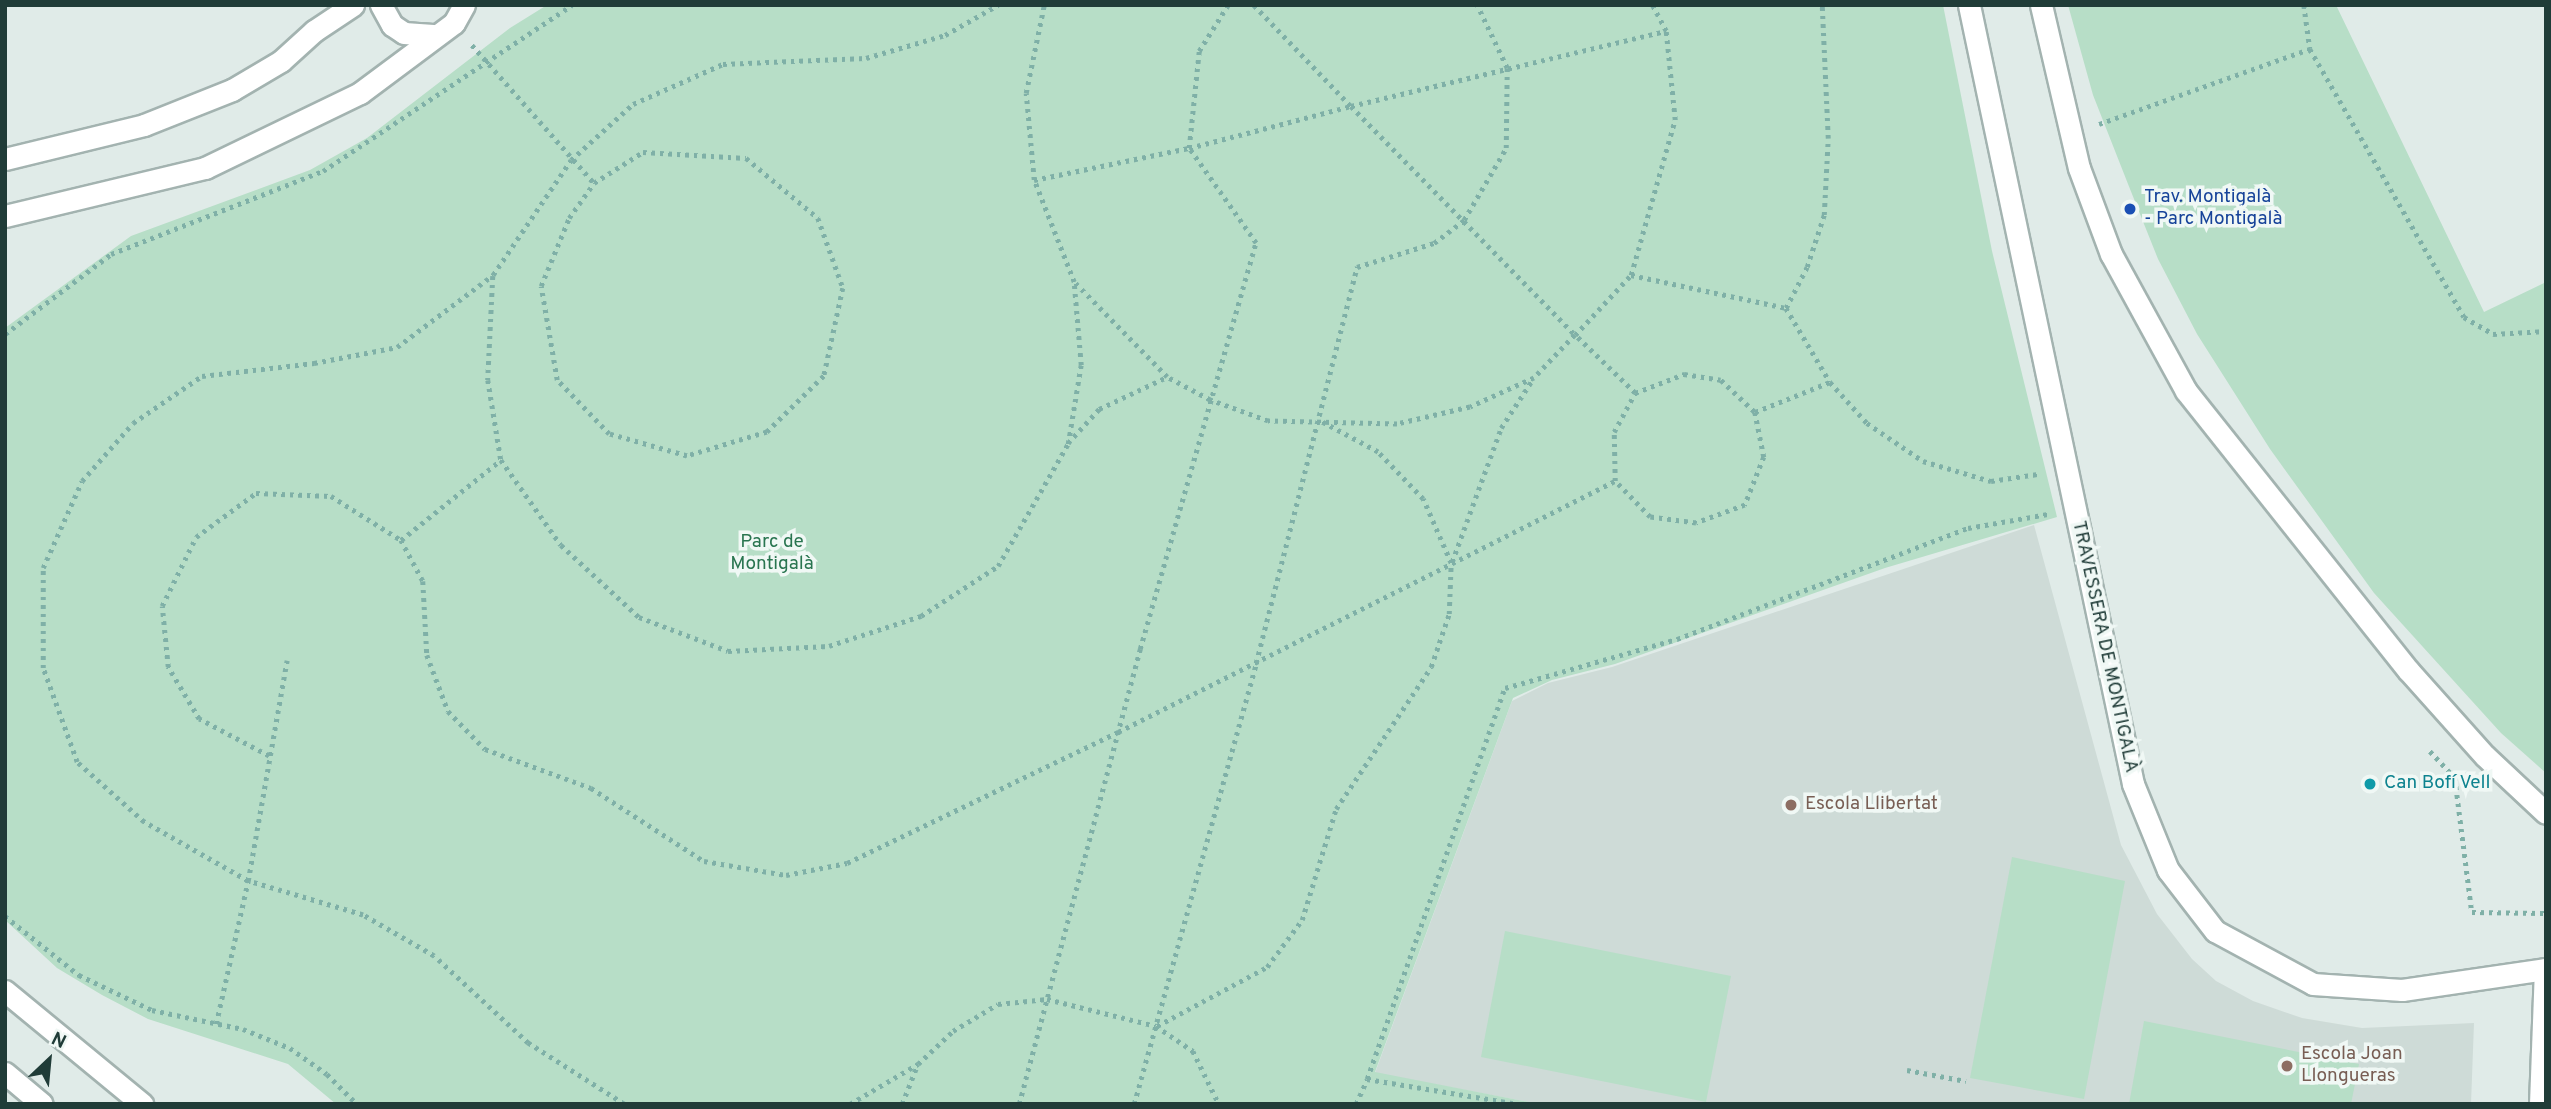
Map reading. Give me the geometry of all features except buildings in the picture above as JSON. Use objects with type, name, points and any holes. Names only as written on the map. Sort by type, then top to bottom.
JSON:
[{"type":"street","points":[[314,31],[325,5]]},
{"type":"street","points":[[5,159],[144,125],[232,90],[281,61],[314,31],[352,5]]},
{"type":"street","points":[[381,5],[392,25],[404,33],[433,35]]},
{"type":"street","name":"TRAVESSERA DE MONTIGALÀ","points":[[1969,5],[2064,470],[2075,509],[2133,784],[2168,870],[2215,931],[2314,984],[2402,990],[2545,969]]},
{"type":"street","points":[[2041,5],[2070,134],[2111,254],[2186,391],[2400,661],[2486,756],[2546,813]]},
{"type":"street","points":[[5,216],[205,168],[360,93],[459,14]]},
{"type":"street","points":[[2540,1104],[2545,969]]},
{"type":"street","points":[[5,991],[142,1104]]},
{"type":"street","points":[[5,1073],[42,1104]]},
{"type":"path","points":[[5,334],[111,254],[323,170],[488,65],[534,27],[572,5]]},
{"type":"path","points":[[624,1104],[528,1043],[434,956],[363,915],[248,881],[144,822],[77,762],[43,668],[43,568],[82,481],[133,423],[202,376],[314,363],[397,347],[493,275],[571,160],[633,104],[723,64],[866,58],[944,35],[998,5]]},
{"type":"path","points":[[1044,5],[1026,93],[1034,180],[1074,282],[1081,365],[1068,444]]},
{"type":"path","points":[[1019,1104],[1118,732],[1256,243],[1189,148],[1199,51],[1228,5]]},
{"type":"path","points":[[1254,5],[1350,106],[1635,393]]},
{"type":"path","points":[[1134,1104],[1256,663],[1357,267],[1434,243],[1464,220],[1506,148],[1507,68],[1477,5]]},
{"type":"path","points":[[1156,1026],[1266,967],[1302,920],[1336,809],[1431,667],[1449,614],[1451,563],[1501,428],[1534,378],[1631,275],[1675,120],[1666,31],[1652,5]]},
{"type":"path","points":[[1786,308],[1807,267],[1824,215],[1828,138],[1822,5]]},
{"type":"path","points":[[2304,5],[2310,50],[2464,317],[2493,334],[2546,331]]},
{"type":"path","points":[[459,14],[488,65],[594,183]]},
{"type":"path","points":[[1034,180],[1189,148],[1350,106],[1666,31]]},
{"type":"path","points":[[2070,134],[2310,50]]},
{"type":"path","points":[[643,152],[746,158],[818,218],[843,288],[824,376],[767,432],[687,456],[609,434],[557,380],[541,286],[569,218],[594,183],[643,152]]},
{"type":"path","points":[[493,275],[488,380],[500,460],[561,545],[639,617],[728,651],[828,646],[921,616],[998,566],[1068,444],[1099,409],[1167,377]]},
{"type":"path","points":[[1631,275],[1786,308],[1830,382],[1867,423],[1923,461],[1991,481],[2064,470]]},
{"type":"path","points":[[1074,282],[1167,377],[1210,400],[1268,421],[1318,420],[1397,424],[1470,407],[1534,378]]},
{"type":"path","points":[[1684,374],[1721,380],[1755,412],[1764,457],[1745,505],[1696,523],[1650,517],[1615,481],[1614,432],[1635,393],[1684,374]]},
{"type":"path","points":[[1755,412],[1830,382]]},
{"type":"path","points":[[1318,420],[1378,452],[1423,499],[1451,563]]},
{"type":"path","points":[[401,540],[500,460]]},
{"type":"path","points":[[269,757],[198,719],[168,667],[162,606],[197,537],[256,493],[331,496],[401,540],[423,581],[427,655],[448,711],[485,749],[591,788],[704,861],[786,875],[847,863],[1118,732],[1615,481]]},
{"type":"path","points":[[1356,1104],[1505,688],[1677,639],[1968,528],[2075,509]]},
{"type":"path","points":[[216,1024],[248,881],[288,660]]},
{"type":"path","points":[[2430,751],[2455,778],[2472,912],[2546,913]]},
{"type":"path","points":[[5,916],[79,975],[152,1010],[216,1024],[290,1048],[327,1074],[357,1104]]},
{"type":"path","points":[[850,1104],[918,1064],[953,1031],[998,1004],[1047,999],[1156,1026],[1193,1051],[1219,1104]]},
{"type":"path","points":[[902,1104],[918,1064]]},
{"type":"path","points":[[1906,1070],[1966,1081]]},
{"type":"path","points":[[1367,1079],[1518,1104]]},
{"type":"shaded area","name":"Escola Llibertat","points":[[2034,525],[2121,845],[2157,914],[2192,959],[2216,981],[2253,1001],[2302,1018],[2362,1028],[2474,1023],[2471,1104],[1539,1104],[1375,1073],[1512,701],[1548,683],[1612,667]]},
{"type":"green space","name":"Parc de Montigalà","points":[[547,5],[1943,5],[1992,251],[2057,517],[1885,568],[1615,664],[1552,680],[1513,698],[1375,1072],[1539,1104],[336,1104],[288,1064],[148,1019],[102,995],[57,968],[5,920],[5,328],[131,236],[310,170],[367,138],[510,28]]},
{"type":"green space","points":[[2068,5],[2336,5],[2484,312],[2546,282],[2546,773],[2501,733],[2374,593],[2270,449],[2197,334],[2158,259],[2093,95]]},
{"type":"green space","points":[[2012,857],[2125,881],[2084,1099],[1970,1078]]},
{"type":"green space","points":[[1505,931],[1731,976],[1706,1102],[1481,1057]]},
{"type":"green space","points":[[2144,1021],[2359,1064],[2351,1104],[2129,1104]]},
{"type":"place","name":"Trav. Montigalà - Parc Montigalà","points":[[2130,209]]},
{"type":"place","name":"Can Bofí Vell","points":[[2370,784]]},
{"type":"place","name":"Escola Llibertat","points":[[1791,805]]},
{"type":"place","name":"Escola Joan Llongueras","points":[[2287,1066]]}]
